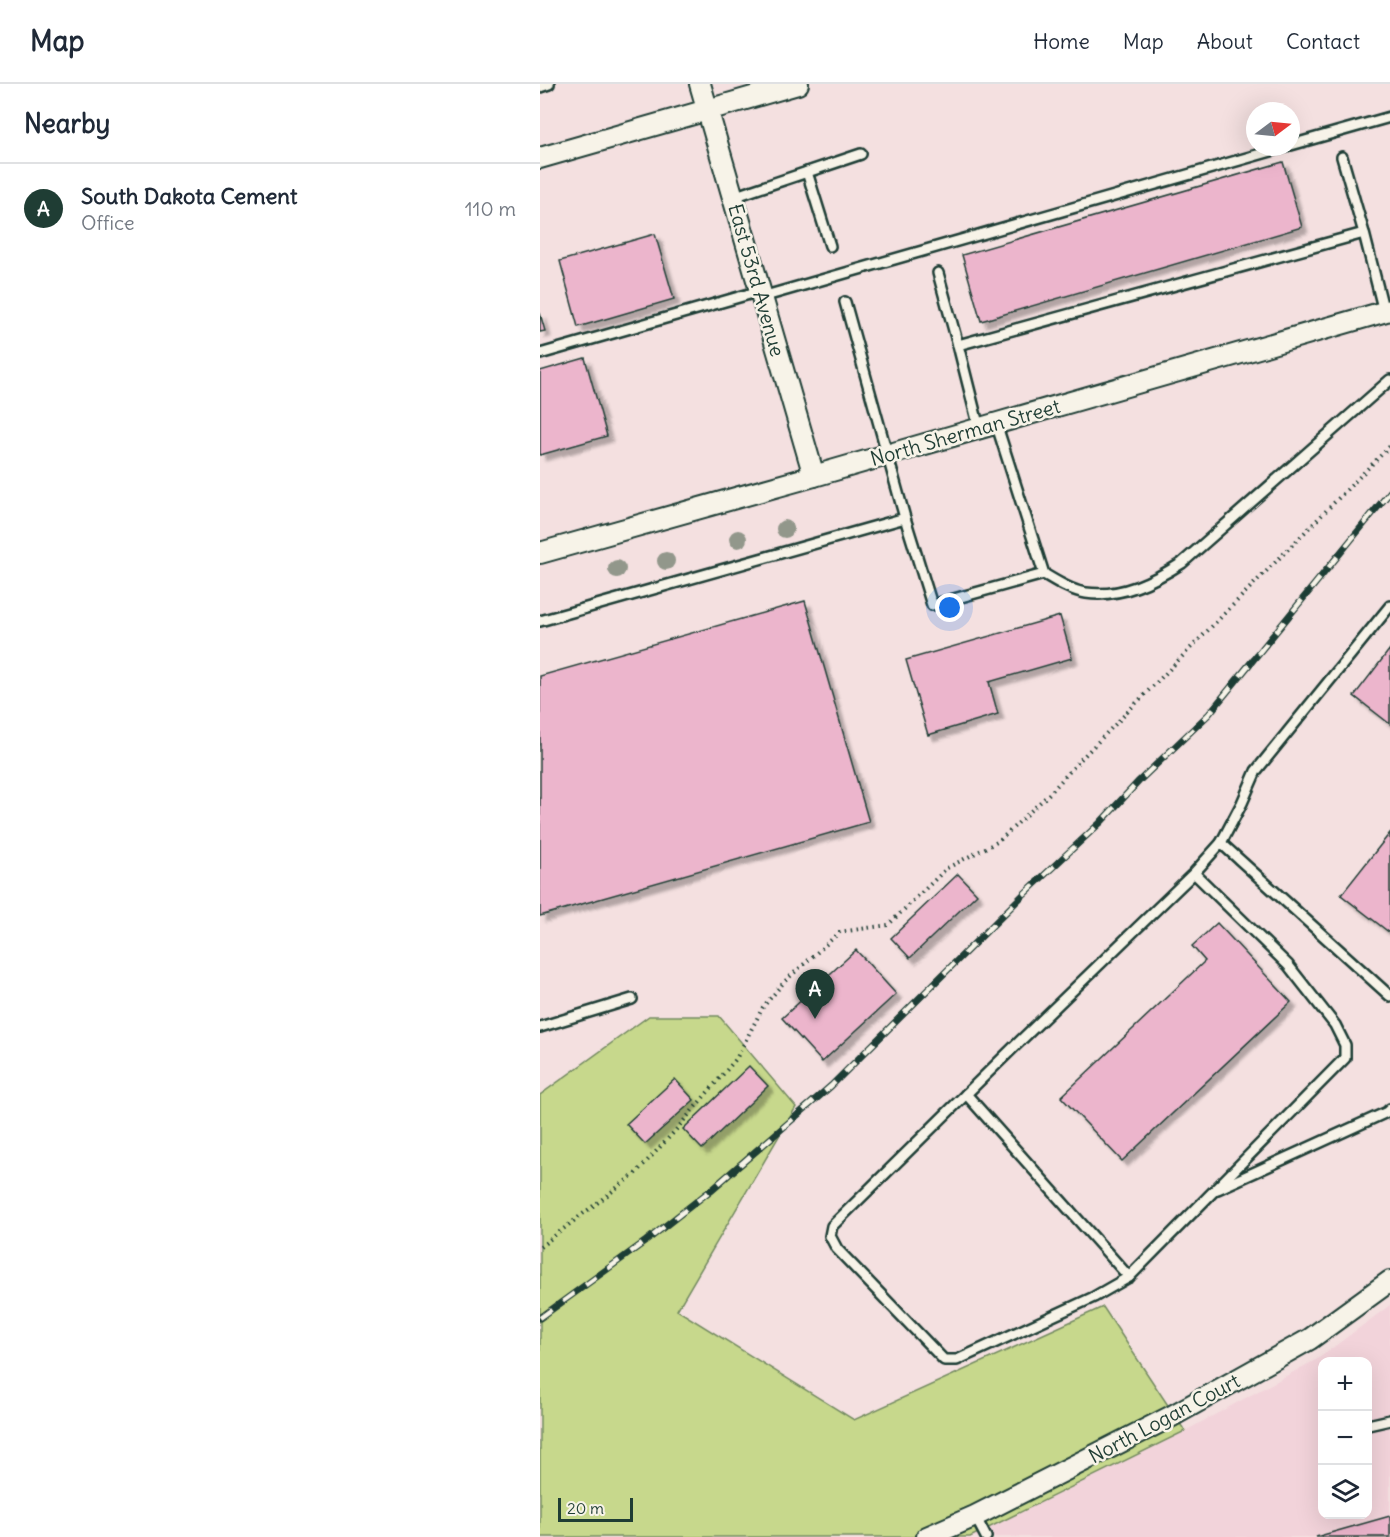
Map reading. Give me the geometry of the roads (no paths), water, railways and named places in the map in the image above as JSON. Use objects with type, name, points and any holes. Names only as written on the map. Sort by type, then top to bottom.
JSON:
[{"type":"street","name":"East 53rd Avenue","points":[[700,84],[814,476]]},
{"type":"street","points":[[540,158],[798,84]]},
{"type":"street","name":"North Sherman Street","points":[[540,553],[1387,311]]},
{"type":"street","name":"North Logan Court","points":[[927,1537],[975,1516],[1172,1416],[1310,1339],[1390,1281]]},
{"type":"lane","points":[[540,87],[549,84]]},
{"type":"lane","points":[[1300,142],[1390,117]]},
{"type":"lane","points":[[733,196],[861,154]]},
{"type":"lane","points":[[540,354],[1253,156]]},
{"type":"lane","points":[[1342,157],[1387,311]]},
{"type":"lane","points":[[807,172],[831,246]]},
{"type":"lane","points":[[958,345],[1364,233]]},
{"type":"lane","points":[[938,273],[958,345],[1044,574],[1063,585],[1085,593],[1124,591],[1164,575],[1182,563],[1390,380]]},
{"type":"lane","points":[[845,302],[905,518],[932,604],[1044,574]]},
{"type":"lane","points":[[540,621],[905,518]]},
{"type":"lane","points":[[1194,873],[1288,965],[1335,1025],[1345,1045],[1345,1058],[1129,1277],[1094,1297],[957,1360],[944,1360],[837,1249],[830,1236],[832,1226],[1194,873],[1221,843],[1256,771],[1390,606]]},
{"type":"lane","points":[[1221,843],[1390,996]]},
{"type":"lane","points":[[540,1027],[632,999]]},
{"type":"lane","points":[[966,1094],[1129,1277]]},
{"type":"lane","points":[[1214,1191],[1390,1109]]},
{"type":"lane","points":[[1372,1424],[1390,1420]]},
{"type":"lane","points":[[975,1516],[986,1537]]},
{"type":"railway","points":[[540,1318],[646,1241],[711,1190],[831,1086],[1209,714],[1390,492]]},
{"type":"place","name":"South Dakota Cement","points":[[815,1019]]}]
